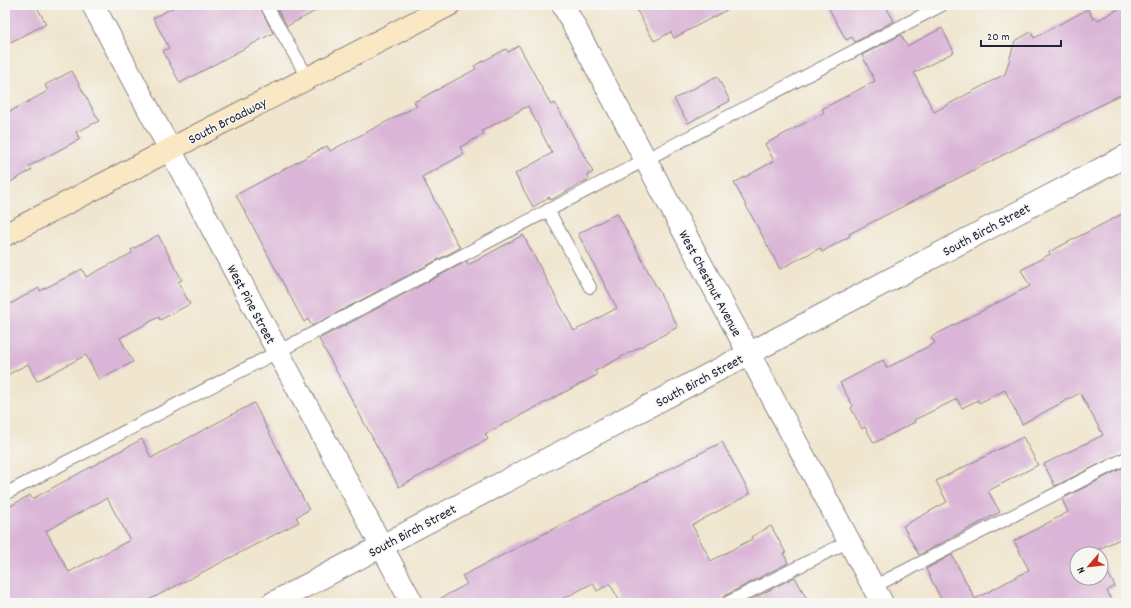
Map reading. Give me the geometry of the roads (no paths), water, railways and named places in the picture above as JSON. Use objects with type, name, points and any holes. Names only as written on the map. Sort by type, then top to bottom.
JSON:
[{"type":"street","name":"West Pine Street","points":[[93,5],[412,603]]},
{"type":"street","name":"South Broadway","points":[[5,235],[449,5]]},
{"type":"street","name":"West Chestnut Avenue","points":[[563,5],[877,595]]},
{"type":"street","name":"South Birch Street","points":[[272,603],[1126,156]]},
{"type":"lane","points":[[266,5],[308,78]]},
{"type":"lane","points":[[5,494],[942,5]]},
{"type":"lane","points":[[548,210],[590,287]]},
{"type":"lane","points":[[877,595],[1126,458]]},
{"type":"lane","points":[[727,603],[849,541]]}]
